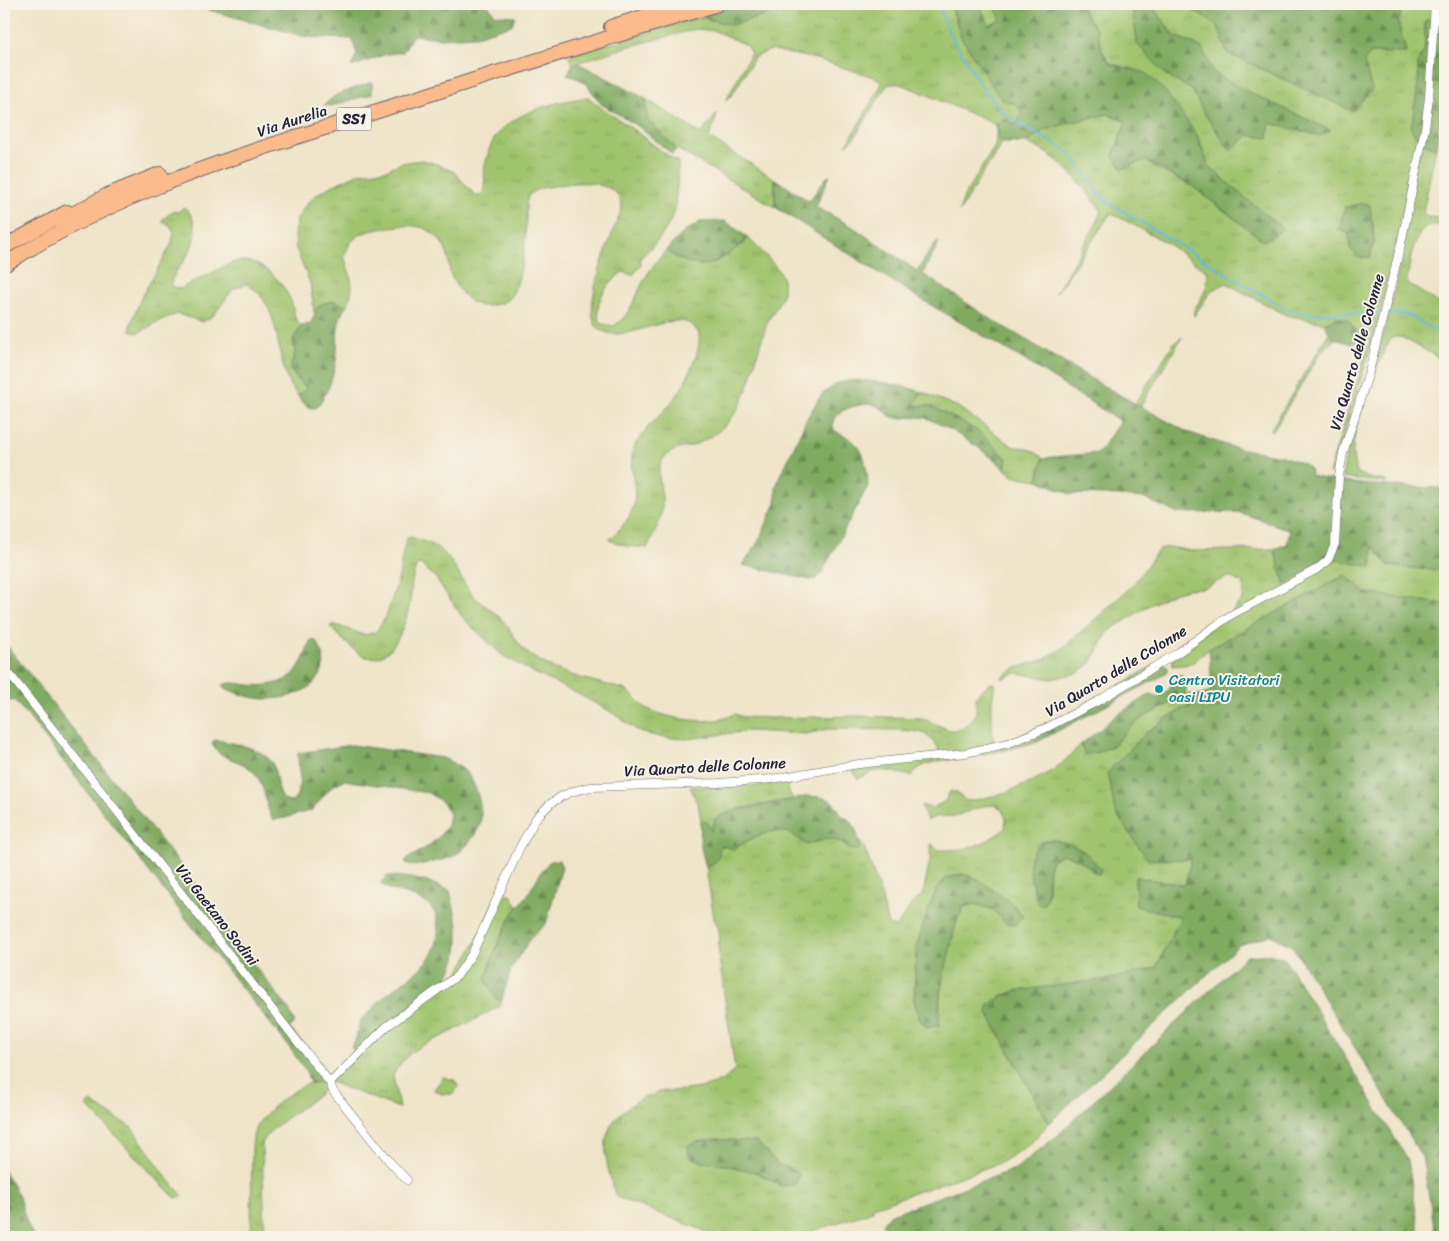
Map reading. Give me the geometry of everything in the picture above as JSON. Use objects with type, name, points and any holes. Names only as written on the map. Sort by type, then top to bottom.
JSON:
[{"type":"highway","name":"Via Aurelia","points":[[4,255],[67,217],[118,191],[230,149],[684,4]]},
{"type":"highway","name":"Via Aurelia","points":[[4,266],[46,239],[127,198],[233,157],[717,4]]},
{"type":"highway","points":[[4,247],[76,207],[118,191]]},
{"type":"street","name":"Via Quarto delle Colonne","points":[[330,1083],[386,1027],[453,980],[461,971],[478,943],[529,829],[545,809],[562,796],[591,787],[718,783],[772,779],[859,764],[965,753],[1009,743],[1046,728],[1100,700],[1179,652],[1231,615],[1323,566],[1334,548],[1339,476],[1343,453],[1369,372],[1406,225],[1426,118],[1435,4]]},
{"type":"street","name":"Via Gaetano Sodini","points":[[4,667],[330,1083],[333,1091],[390,1162],[407,1180]]},
{"type":"green space","points":[[187,4],[487,4],[496,15],[515,16],[512,25],[476,36],[440,38],[413,35],[403,52],[387,54],[351,67],[357,54],[352,39],[306,37]]},
{"type":"green space","points":[[739,4],[805,4],[731,25],[700,17]]},
{"type":"green space","points":[[805,4],[951,4],[960,35],[1002,100],[1016,104],[1023,113],[1016,125],[1003,119],[996,125],[897,83],[887,85],[855,137],[846,146],[882,84],[877,78],[816,59],[771,50],[755,57],[732,95],[725,102],[751,53],[746,45],[715,31],[696,29],[627,47],[573,64],[568,56],[700,17],[731,25]]},
{"type":"green space","points":[[951,4],[979,4],[989,25],[1001,19],[993,4],[1082,4],[1083,11],[1097,30],[1102,51],[1111,64],[1146,73],[1165,91],[1197,135],[1209,167],[1283,229],[1264,241],[1192,186],[1145,160],[1122,169],[1113,155],[1126,122],[1108,114],[1043,131],[1026,143],[1002,143],[996,137],[996,125],[1003,119],[1016,125],[1022,113],[1016,104],[1002,100],[986,77],[960,35]]},
{"type":"green space","points":[[979,4],[993,4],[1001,19],[989,25]]},
{"type":"green space","points":[[1082,4],[1138,4],[1133,12],[1166,75],[1192,90],[1205,115],[1248,135],[1270,123],[1321,136],[1213,72],[1201,47],[1173,35],[1154,8],[1142,4],[1183,4],[1218,26],[1227,53],[1364,61],[1371,53],[1406,52],[1398,22],[1403,4],[1445,4],[1445,27],[1434,20],[1425,21],[1425,49],[1418,62],[1419,141],[1436,148],[1423,212],[1428,217],[1445,218],[1445,224],[1426,228],[1417,238],[1412,253],[1407,283],[1445,307],[1445,361],[1401,337],[1393,337],[1382,355],[1360,416],[1353,452],[1357,473],[1386,481],[1387,483],[1342,478],[1350,434],[1380,346],[1394,293],[1403,246],[1395,244],[1377,327],[1346,427],[1335,473],[1329,473],[1370,339],[1361,339],[1348,320],[1337,317],[1325,323],[1286,315],[1226,283],[1211,291],[1194,316],[1194,310],[1206,290],[1208,272],[1164,241],[1111,213],[1056,293],[1096,224],[1101,210],[1068,170],[1049,155],[1026,143],[1043,131],[1068,123],[1108,114],[1126,122],[1113,155],[1145,160],[1158,169],[1192,186],[1264,241],[1282,229],[1209,167],[1197,135],[1146,73],[1111,64],[1102,51],[1097,30],[1083,11]],"holes":[[[1373,223],[1374,242],[1370,256],[1350,248],[1349,232]]]},
{"type":"green space","points":[[1138,4],[1154,8],[1173,35],[1201,47],[1213,72],[1238,87],[1330,130],[1321,136],[1270,123],[1268,138],[1248,135],[1231,151],[1205,115],[1192,90],[1166,75],[1137,44],[1133,12]]},
{"type":"green space","points":[[1183,4],[1403,4],[1398,22],[1406,53],[1371,53],[1364,61],[1372,90],[1352,111],[1227,53],[1218,26]]},
{"type":"green space","points":[[1434,20],[1445,27],[1445,79],[1436,148],[1419,141],[1411,129],[1419,78],[1418,62],[1425,49],[1425,21]]},
{"type":"green space","points":[[578,63],[646,99],[647,119],[677,149],[672,154],[638,126],[601,104],[588,86],[579,79],[567,75],[573,64]]},
{"type":"green space","points":[[372,82],[372,94],[331,106],[324,105],[336,95]]},
{"type":"green space","points":[[589,97],[678,162],[676,198],[669,224],[659,239],[640,259],[641,265],[633,275],[623,272],[606,288],[599,302],[598,309],[602,324],[614,326],[625,317],[646,276],[666,250],[679,260],[743,244],[747,237],[776,267],[783,281],[783,294],[768,322],[751,379],[736,411],[725,425],[712,436],[670,453],[661,463],[659,475],[662,500],[661,512],[657,528],[647,548],[627,546],[609,540],[619,530],[632,510],[635,492],[632,456],[635,447],[644,432],[667,408],[679,392],[696,355],[699,338],[698,332],[689,324],[678,321],[611,334],[599,329],[593,320],[592,306],[595,289],[622,207],[615,192],[600,185],[580,183],[544,188],[530,194],[526,203],[524,250],[517,284],[508,299],[492,305],[486,306],[474,303],[463,295],[452,278],[447,254],[442,243],[434,234],[420,227],[399,226],[380,229],[361,234],[353,240],[344,256],[352,287],[346,306],[329,302],[314,311],[310,283],[296,249],[297,219],[307,203],[320,192],[359,173],[386,170],[401,163],[421,160],[437,164],[454,172],[475,195],[481,196],[485,187],[484,170],[488,154],[493,140],[503,129],[529,112],[560,102]]},
{"type":"green space","points":[[646,99],[701,134],[717,113],[709,138],[775,179],[775,207],[677,149],[647,119]]},
{"type":"green space","points":[[996,137],[1002,143],[959,212],[964,196],[995,146]]},
{"type":"green space","points":[[830,175],[816,207],[853,227],[917,271],[933,246],[939,242],[923,274],[989,318],[1100,384],[1187,432],[1232,447],[1282,456],[1304,464],[1310,469],[1311,476],[1361,484],[1445,488],[1445,571],[1389,566],[1373,546],[1372,567],[1331,559],[1325,556],[1312,570],[1285,584],[1274,549],[1287,544],[1290,530],[1238,512],[1177,513],[1143,498],[1070,494],[1038,480],[1043,458],[1099,453],[1120,421],[775,207],[775,179],[809,201]]},
{"type":"green space","points":[[1364,203],[1370,205],[1374,242],[1370,257],[1359,258],[1350,248],[1349,233],[1339,230],[1345,207]]},
{"type":"green space","points":[[184,207],[189,212],[194,224],[194,238],[189,252],[175,274],[171,285],[181,289],[224,266],[240,261],[256,264],[270,272],[282,285],[292,303],[295,317],[302,326],[293,339],[295,352],[290,370],[307,389],[298,396],[290,385],[284,370],[272,316],[258,293],[247,284],[233,289],[214,315],[203,322],[178,314],[163,319],[138,333],[131,331],[131,324],[141,298],[171,245],[174,233],[170,225],[162,222],[163,219],[173,211],[178,212]]},
{"type":"green space","points":[[725,221],[747,237],[734,250],[716,262],[705,265],[689,263],[666,250],[683,233],[700,222]]},
{"type":"green space","points":[[335,301],[346,306],[338,327],[334,372],[329,387],[321,401],[316,408],[310,408],[298,396],[307,388],[290,370],[295,352],[293,339],[302,326],[310,324],[315,315],[314,311],[323,303]]},
{"type":"green space","points":[[1337,317],[1348,320],[1361,339],[1352,344],[1332,336],[1325,323]]},
{"type":"green space","points":[[1328,334],[1335,339],[1320,354],[1272,432],[1271,429]]},
{"type":"green space","points":[[1182,337],[1140,407],[1135,404],[1173,344]]},
{"type":"green space","points":[[853,380],[888,383],[922,392],[913,405],[930,406],[979,432],[1007,459],[1005,469],[970,442],[926,418],[894,418],[880,408],[869,404],[849,408],[838,414],[834,419],[833,427],[835,431],[852,440],[862,453],[868,486],[821,574],[816,579],[810,580],[743,565],[758,542],[776,503],[776,486],[807,418],[822,394],[838,383]]},
{"type":"green space","points":[[922,392],[958,407],[1014,447],[1026,448],[1043,458],[1038,480],[1013,476],[1005,469],[1007,458],[979,432],[930,406],[912,405]]},
{"type":"green space","points":[[411,537],[442,551],[454,565],[473,595],[507,625],[519,644],[534,658],[571,675],[626,690],[646,708],[654,712],[677,718],[703,721],[726,718],[734,714],[744,717],[770,718],[856,716],[922,718],[949,730],[957,730],[971,722],[976,714],[976,697],[980,691],[991,683],[995,684],[992,702],[992,731],[995,745],[999,744],[1002,751],[934,762],[921,767],[911,776],[890,771],[878,771],[858,779],[851,767],[939,754],[938,747],[927,735],[920,732],[900,730],[828,729],[806,734],[749,731],[686,739],[660,737],[640,732],[611,712],[502,655],[463,618],[435,577],[420,564],[418,564],[414,573],[406,620],[392,648],[385,654],[376,657],[366,657],[352,648],[330,627],[331,625],[336,625],[364,635],[376,632],[387,614],[399,577],[407,538]]},
{"type":"green space","points":[[1373,545],[1389,566],[1445,571],[1445,604],[1366,593],[1345,575],[1209,649],[1191,664],[1172,666],[1174,652],[1229,614],[1243,599],[1244,583],[1228,577],[1203,588],[1187,589],[1173,593],[1115,627],[1107,634],[1091,663],[1078,673],[1052,679],[1016,673],[1001,679],[1016,668],[1043,660],[1064,647],[1133,585],[1159,549],[1170,547],[1191,551],[1274,549],[1285,583],[1312,570],[1325,555],[1372,567]]},
{"type":"green space","points":[[1345,575],[1366,593],[1445,604],[1445,1237],[1436,1237],[1422,1157],[1293,947],[1271,935],[1239,945],[1049,1123],[988,1013],[988,1005],[1015,991],[1115,978],[1156,968],[1181,917],[1136,906],[1135,877],[1185,885],[1191,859],[1148,860],[1116,814],[1107,773],[1147,732],[1212,689],[1209,649]]},
{"type":"green space","points":[[311,640],[316,641],[322,654],[323,665],[320,675],[313,684],[304,690],[281,698],[268,699],[245,696],[223,687],[223,685],[229,683],[264,685],[285,680],[296,671]]},
{"type":"green space","points":[[4,642],[202,892],[213,913],[288,1008],[295,1023],[289,1028],[320,1062],[330,1082],[310,1083],[306,1071],[286,1043],[187,920],[28,716],[14,700],[4,703]]},
{"type":"green space","points":[[1161,661],[1168,667],[1167,672],[1162,676],[1037,742],[1002,751],[999,744],[1076,711]]},
{"type":"green space","points":[[1174,674],[1182,675],[1187,685],[1185,694],[1143,718],[1104,750],[1084,754],[1081,744],[1114,717],[1151,694],[1158,697],[1170,689]]},
{"type":"green space","points":[[1185,694],[1203,695],[1147,732],[1191,859],[1185,886],[1135,877],[1181,917],[1156,968],[989,1011],[988,1014],[1049,1123],[1030,1144],[1000,1163],[873,1207],[873,1211],[795,1237],[721,1237],[616,1197],[606,1154],[606,1141],[615,1119],[643,1098],[658,1092],[710,1086],[728,1076],[735,1069],[719,958],[718,944],[720,939],[718,926],[714,919],[706,867],[713,865],[719,845],[734,849],[755,837],[778,831],[790,833],[807,845],[831,839],[842,843],[848,848],[859,850],[859,841],[864,847],[881,895],[888,925],[896,927],[912,904],[923,894],[930,860],[931,843],[937,850],[957,850],[988,840],[1005,829],[1006,819],[1002,809],[995,805],[983,806],[955,816],[935,817],[927,821],[921,805],[932,808],[945,801],[950,791],[956,792],[966,801],[997,795],[1017,788],[1056,768],[1081,744],[1084,754],[1113,746],[1125,732],[1142,718]],"holes":[[[1046,840],[1058,840],[1099,874],[1080,861],[1060,854],[1051,862],[1048,895],[1036,844]],[[961,874],[981,881],[987,889],[994,910],[975,904],[964,906],[956,923],[940,993],[939,1025],[914,1001],[916,948],[929,908],[937,889],[945,879]],[[714,1139],[757,1142],[778,1165],[790,1168],[781,1186],[753,1172],[733,1166],[702,1162]]]},
{"type":"green space","points":[[216,740],[250,748],[268,758],[275,769],[278,791],[285,800],[292,802],[296,797],[299,786],[298,753],[352,745],[443,758],[464,770],[470,777],[480,804],[480,824],[471,840],[454,856],[418,865],[410,865],[405,862],[407,859],[438,838],[447,826],[449,813],[441,801],[428,793],[344,780],[332,786],[312,810],[273,820],[258,777],[243,764],[215,749],[212,744]]},
{"type":"green space","points":[[788,780],[789,792],[793,799],[737,809],[711,832],[708,823],[701,819],[698,805],[690,787],[762,786]]},
{"type":"green space","points":[[808,796],[829,800],[835,805],[842,816],[851,821],[856,830],[859,850],[848,849],[838,841],[831,839],[807,845],[790,833],[773,831],[755,837],[734,849],[720,845],[718,859],[706,867],[700,844],[701,819],[708,823],[711,831],[715,819],[727,813]]},
{"type":"green space","points":[[1046,840],[1063,842],[1078,848],[1091,858],[1102,871],[1099,874],[1080,861],[1060,854],[1049,866],[1047,893],[1044,904],[1038,904],[1031,877],[1030,860],[1038,845]]},
{"type":"green space","points":[[559,860],[562,867],[546,924],[531,938],[511,969],[502,1000],[497,1000],[485,979],[500,938],[513,913],[527,896],[541,872],[550,861]]},
{"type":"green space","points":[[961,874],[976,878],[1013,904],[1023,916],[1015,925],[1005,923],[994,910],[975,904],[964,906],[956,923],[940,993],[939,1025],[927,1028],[920,1020],[914,1001],[916,947],[937,889],[945,879]]},
{"type":"green space","points":[[387,876],[419,880],[435,884],[450,891],[458,925],[456,959],[446,983],[357,1054],[351,1047],[361,1021],[382,999],[426,962],[436,943],[438,932],[433,910],[420,900],[385,887],[380,883]]},
{"type":"green space","points":[[511,894],[518,907],[500,938],[497,999],[502,1000],[500,1006],[420,1046],[406,1057],[393,1075],[399,1108],[330,1082],[372,1039],[459,972],[476,942],[497,895]]},
{"type":"green space","points":[[1272,954],[1285,959],[1408,1160],[1420,1237],[893,1237],[882,1224],[889,1215],[1015,1169],[1057,1136],[1246,956]]},
{"type":"green space","points":[[443,1077],[455,1080],[458,1086],[454,1094],[442,1094],[434,1090]]},
{"type":"green space","points":[[313,1082],[330,1082],[319,1094],[277,1125],[265,1139],[262,1145],[265,1237],[251,1237],[252,1147],[256,1127],[273,1107],[296,1090]]},
{"type":"green space","points":[[91,1102],[132,1128],[168,1179],[183,1196],[175,1198],[87,1106]]},
{"type":"green space","points":[[714,1139],[757,1142],[778,1165],[790,1168],[799,1174],[795,1185],[781,1186],[756,1172],[702,1162],[689,1156],[688,1145]]},
{"type":"green space","points":[[4,1171],[18,1194],[27,1223],[34,1237],[4,1237]]},
{"type":"waterway","points":[[938,4],[948,30],[981,86],[1003,113],[1070,153],[1103,199],[1282,307],[1299,313],[1380,314]]},
{"type":"waterway","points":[[1387,314],[1408,315],[1445,336]]},
{"type":"place","name":"Centro Visitatori oasi LIPU","points":[[1159,689]]}]
